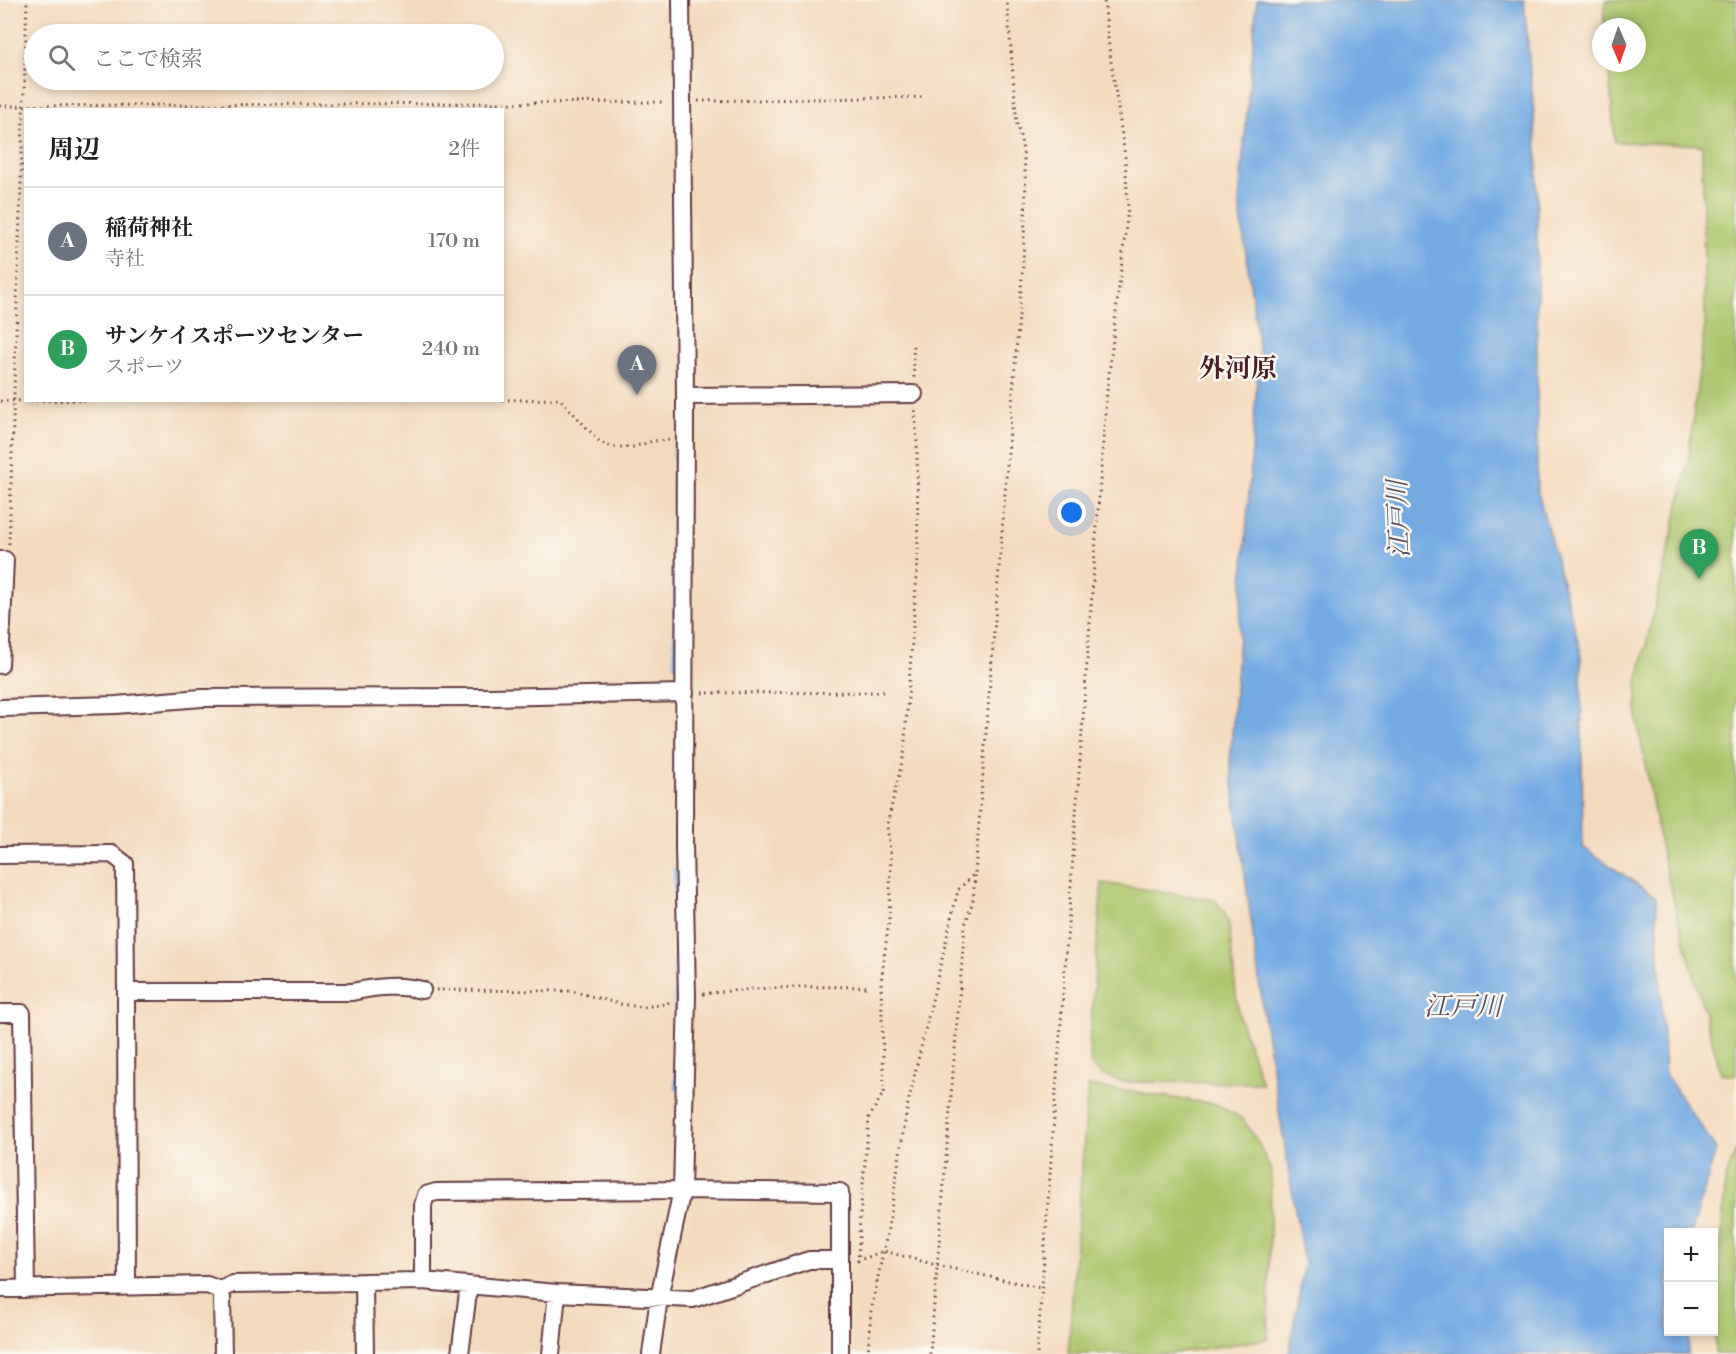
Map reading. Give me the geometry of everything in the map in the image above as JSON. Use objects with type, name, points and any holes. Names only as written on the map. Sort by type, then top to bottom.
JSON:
[{"type":"street","points":[[651,1354],[659,1298],[682,1190],[687,997],[684,845],[677,694],[685,396],[681,0]]},
{"type":"street","points":[[685,396],[914,394]]},
{"type":"street","points":[[0,665],[2,560]]},
{"type":"street","points":[[0,708],[116,705],[201,698],[677,694]]},
{"type":"street","points":[[0,855],[112,854],[125,864],[128,1286]]},
{"type":"street","points":[[126,992],[351,992],[374,987],[408,986],[422,990]]},
{"type":"street","points":[[0,1013],[22,1013],[26,1289]]},
{"type":"street","points":[[423,1281],[423,1205],[426,1195],[436,1192],[682,1190],[840,1192],[840,1354]]},
{"type":"street","points":[[0,1289],[207,1285],[220,1290],[233,1284],[423,1281],[557,1293],[693,1299],[809,1260],[840,1260]]},
{"type":"street","points":[[364,1282],[365,1354]]},
{"type":"street","points":[[460,1354],[469,1285]]},
{"type":"street","points":[[220,1290],[223,1354]]},
{"type":"street","points":[[551,1354],[557,1293]]},
{"type":"path","points":[[26,24],[27,0]]},
{"type":"path","points":[[930,1354],[965,925],[973,901],[1023,254],[1025,179],[1023,143],[1017,126],[1007,0]]},
{"type":"path","points":[[1036,1354],[1107,400],[1128,208],[1125,156],[1104,0]]},
{"type":"path","points":[[2,560],[8,553],[24,64]]},
{"type":"path","points":[[0,106],[682,102],[925,98]]},
{"type":"path","points":[[858,1267],[869,1118],[884,1092],[881,981],[889,920],[891,859],[887,825],[904,754],[918,558],[913,346]]},
{"type":"path","points":[[504,400],[560,399],[600,442],[612,447],[633,447],[653,441],[684,440]]},
{"type":"path","points":[[0,401],[24,401]]},
{"type":"path","points":[[677,694],[888,692]]},
{"type":"path","points":[[868,1354],[871,1311],[884,1251],[908,1103],[958,890],[975,873]]},
{"type":"path","points":[[422,990],[572,991],[620,1004],[641,1007],[745,988],[869,987]]},
{"type":"path","points":[[840,1260],[859,1261],[884,1251],[1041,1288]]},
{"type":"green space","points":[[1606,0],[1736,0],[1736,1075],[1721,1073],[1662,855],[1637,720],[1637,683],[1686,475],[1705,324],[1702,145],[1615,142],[1609,72],[1646,72],[1646,18],[1604,18]]},
{"type":"green space","points":[[1102,883],[1215,900],[1224,911],[1229,925],[1240,1019],[1262,1083],[1123,1082],[1102,1075],[1091,1065],[1089,1048]]},
{"type":"green space","points":[[1088,1086],[1216,1104],[1243,1119],[1258,1142],[1271,1171],[1268,1339],[1169,1354],[1068,1354]]},
{"type":"green space","points":[[1736,1149],[1736,1354],[1715,1354],[1715,1336],[1718,1336],[1718,1287],[1725,1181]]},
{"type":"water","name":"江戸川","points":[[1257,0],[1524,0],[1537,150],[1537,489],[1581,652],[1583,847],[1656,897],[1665,1074],[1716,1149],[1693,1228],[1664,1228],[1664,1336],[1689,1336],[1688,1354],[1289,1354],[1304,1264],[1265,1025],[1230,763],[1259,350],[1239,201]]},
{"type":"waterway","points":[[676,444],[676,665]]},
{"type":"waterway","points":[[676,869],[677,1088]]},
{"type":"place","name":"稲荷神社","points":[[637,395]]},
{"type":"place","name":"サンケイスポーツセンター","points":[[1699,579]]},
{"type":"district","name":"外河原","points":[[1238,368]]}]
